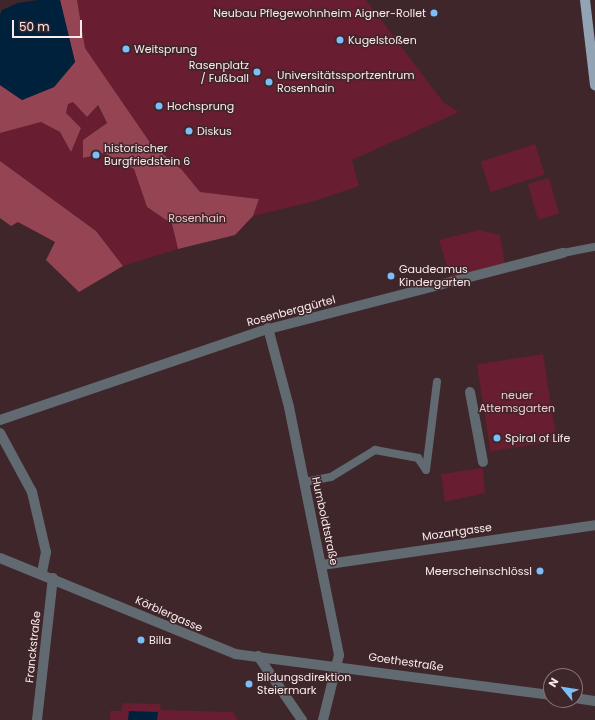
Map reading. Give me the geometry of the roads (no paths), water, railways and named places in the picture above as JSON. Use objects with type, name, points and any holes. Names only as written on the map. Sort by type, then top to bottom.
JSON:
[{"type":"main road","points":[[585,0],[595,85]]},
{"type":"street","name":"Rosenberggürtel","points":[[0,420],[268,328],[563,253],[595,247]]},
{"type":"street","name":"Humboldtstraße","points":[[268,328],[305,482],[322,565],[338,665],[323,720]]},
{"type":"street","points":[[305,482],[331,477],[375,450],[418,458],[426,470],[437,382]]},
{"type":"street","points":[[470,392],[483,462]]},
{"type":"street","points":[[0,433],[32,492],[46,552],[42,573]]},
{"type":"street","name":"Mozartgasse","points":[[322,565],[595,525]]},
{"type":"street","name":"Körblergasse","points":[[0,558],[42,573],[216,648],[258,656]]},
{"type":"street","name":"Franckstraße","points":[[37,720],[53,578]]},
{"type":"street","points":[[258,656],[302,720]]},
{"type":"street","name":"Goethestraße","points":[[258,656],[338,665],[543,694]]},
{"type":"street","points":[[583,699],[595,701]]},
{"type":"water","points":[[38,0],[60,0],[75,62],[54,87],[22,100],[0,85],[0,15],[2,10],[18,3]]},
{"type":"water","points":[[129,711],[158,712],[157,720],[128,720]]},
{"type":"place","name":"Neubau Pflegewohnheim Aigner-Rollet","points":[[434,13]]},
{"type":"place","name":"Kugelstoßen","points":[[340,40]]},
{"type":"place","name":"Weitsprung","points":[[126,49]]},
{"type":"place","name":"Rasenplatz / Fußball","points":[[257,72]]},
{"type":"place","name":"Universitätssportzentrum Rosenhain","points":[[269,82]]},
{"type":"place","name":"Hochsprung","points":[[159,106]]},
{"type":"place","name":"Diskus","points":[[189,131]]},
{"type":"place","name":"historischer Burgfriedstein 6","points":[[96,155]]},
{"type":"place","name":"Gaudeamus Kindergarten","points":[[391,276]]},
{"type":"place","name":"Spiral of Life","points":[[497,438]]},
{"type":"place","name":"Meerscheinschlössl","points":[[540,571]]},
{"type":"place","name":"Billa","points":[[141,640]]},
{"type":"place","name":"Bildungsdirektion Steiermark","points":[[249,684]]},
{"type":"park label","name":"Rosenhain","points":[[197,218]]},
{"type":"park label","name":"neuer Attemsgarten","points":[[517,402]]}]
